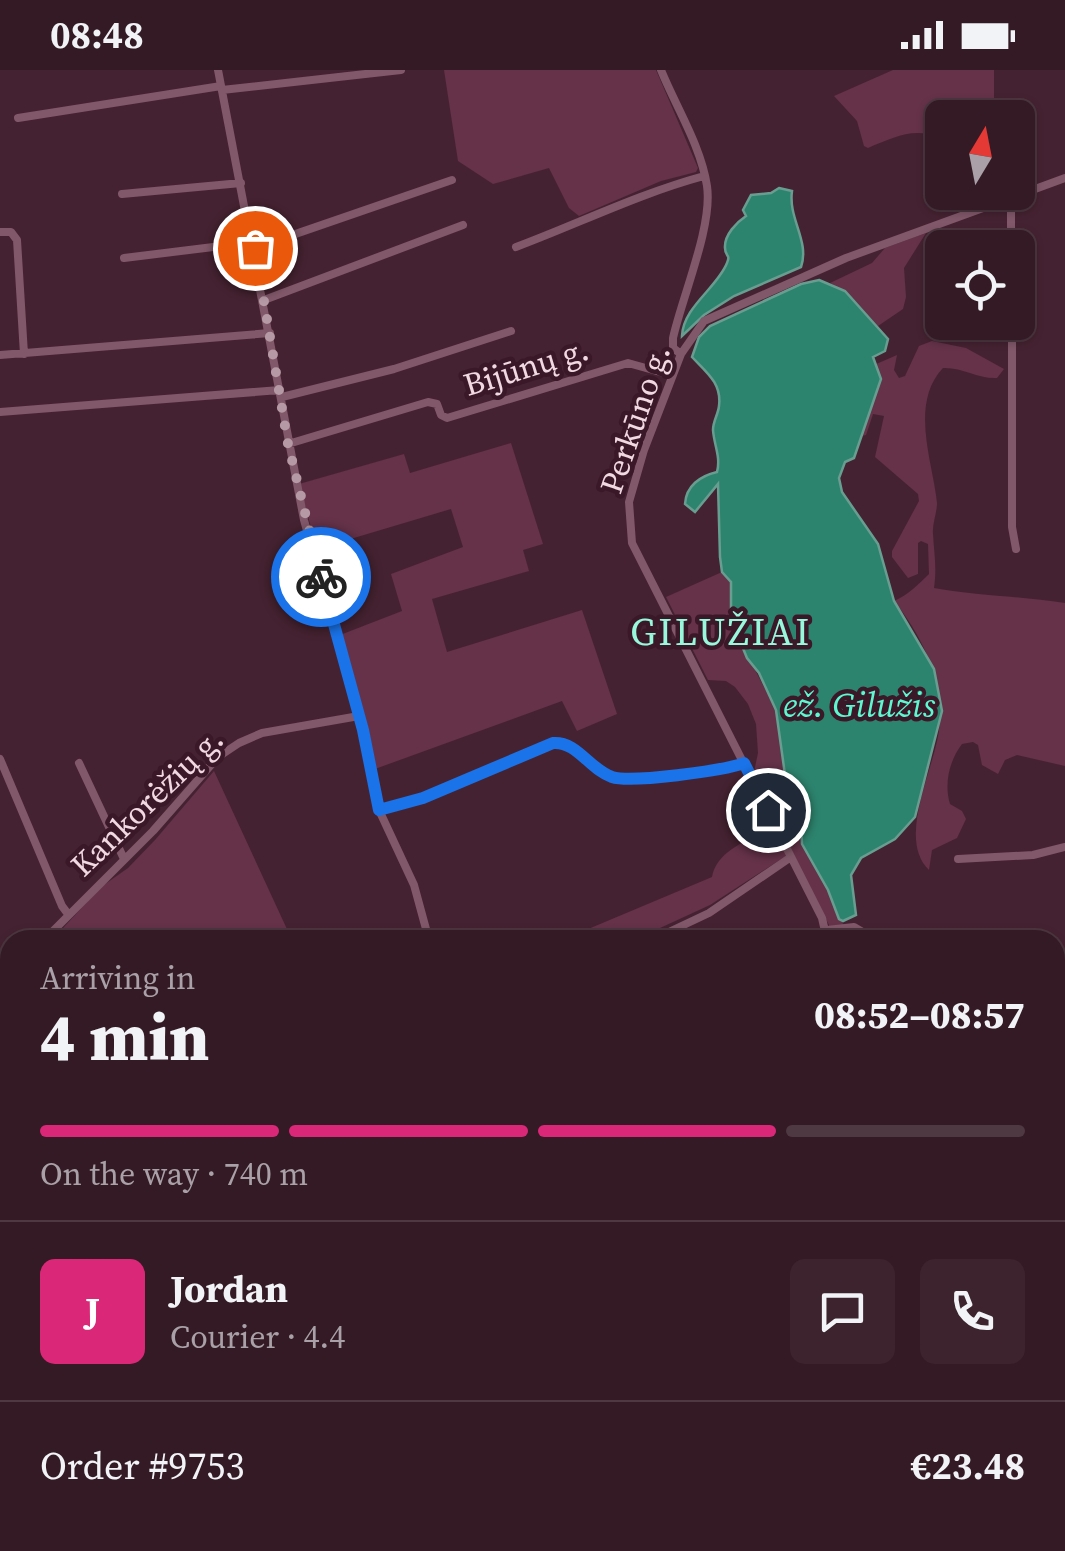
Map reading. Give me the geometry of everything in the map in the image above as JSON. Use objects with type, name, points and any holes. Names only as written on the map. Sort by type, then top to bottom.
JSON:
[{"type":"street","points":[[218,70],[304,520],[359,716],[379,810],[414,886],[427,930]]},
{"type":"street","points":[[18,118],[222,88],[401,70]]},
{"type":"street","points":[[661,70],[708,194],[672,338],[673,348],[680,354]]},
{"type":"street","points":[[516,246],[645,193],[704,176]]},
{"type":"street","name":"Perkūno g.","points":[[1035,189],[1065,178]]},
{"type":"street","points":[[124,258],[254,245],[452,180]]},
{"type":"street","points":[[122,194],[242,183]]},
{"type":"street","name":"Perkūno g.","points":[[825,930],[744,763],[642,567],[629,534],[632,488],[671,375],[695,330],[717,313],[846,258],[978,210]]},
{"type":"street","points":[[264,300],[463,226]]},
{"type":"street","points":[[0,232],[11,232],[17,240],[24,354]]},
{"type":"street","points":[[0,412],[281,394],[394,369],[511,331]]},
{"type":"street","points":[[0,355],[270,333]]},
{"type":"street","points":[[1012,340],[1012,527],[1016,550]]},
{"type":"street","name":"Bijūnų g.","points":[[288,444],[428,402],[437,404],[441,415],[448,418],[628,363],[671,375]]},
{"type":"street","name":"Kankorėžių g.","points":[[53,930],[218,757],[239,742],[262,733],[359,716]]},
{"type":"street","points":[[379,810],[423,798],[553,743],[570,745],[596,769],[625,780],[718,770],[744,763]]},
{"type":"street","points":[[0,759],[68,914]]},
{"type":"street","points":[[79,763],[124,859]]},
{"type":"street","points":[[958,859],[1033,855],[1065,847]]},
{"type":"street","points":[[672,930],[709,912],[790,857]]},
{"type":"shaded area","points":[[444,70],[656,70],[698,168],[579,216],[569,208],[549,168],[493,184],[458,161]]},
{"type":"shaded area","points":[[893,70],[994,70],[994,100],[925,100],[925,133],[896,137],[868,148],[857,121],[834,96]]},
{"type":"shaded area","points":[[925,233],[904,268],[903,309],[878,326],[845,291],[830,283],[872,263],[885,248]]},
{"type":"shaded area","points":[[932,341],[966,348],[1004,369],[997,378],[943,368],[927,399],[926,434],[937,503],[933,530],[934,588],[1065,603],[1065,766],[1017,755],[1005,760],[998,774],[982,765],[978,745],[962,744],[951,765],[948,789],[950,804],[962,811],[966,819],[957,838],[932,850],[929,870],[920,857],[917,822],[939,730],[939,695],[923,645],[894,601],[929,574],[928,544],[918,543],[918,574],[908,578],[892,557],[892,551],[919,501],[918,494],[875,457],[884,416],[873,414],[866,435],[862,436],[881,379],[874,365],[897,355],[894,370],[899,378],[905,376],[919,346]]},
{"type":"shaded area","points":[[511,443],[543,544],[523,550],[529,571],[432,599],[447,652],[582,610],[617,714],[577,731],[562,701],[375,769],[340,635],[402,611],[391,574],[463,547],[451,509],[317,549],[299,484],[404,454],[410,473]]},
{"type":"shaded area","points":[[722,572],[731,582],[731,613],[740,627],[740,641],[776,710],[786,782],[801,822],[802,844],[847,930],[829,930],[792,852],[710,905],[656,930],[586,930],[712,877],[729,851],[778,825],[754,772],[758,753],[756,724],[748,704],[726,681],[708,680],[666,597]]},
{"type":"shaded area","points":[[214,771],[287,930],[61,930],[101,887],[128,868]]},
{"type":"water","points":[[779,188],[792,191],[803,248],[801,267],[734,296],[704,315],[682,336],[688,316],[727,263],[727,238],[746,216],[743,210],[751,195]]},
{"type":"water","name":"ež. Gilužis","points":[[819,280],[845,291],[888,339],[885,351],[873,357],[881,379],[854,458],[845,462],[839,478],[842,492],[878,544],[894,601],[934,669],[942,711],[915,817],[895,839],[861,858],[851,875],[856,915],[843,921],[802,844],[801,822],[786,782],[776,710],[759,673],[747,658],[731,613],[731,582],[722,572],[720,557],[718,484],[695,512],[685,504],[691,487],[717,472],[718,467],[713,430],[718,391],[712,378],[692,357],[699,337],[710,326],[801,284]]},
{"type":"way so far","points":[[255,248],[288,444],[321,577]]},
{"type":"district","name":"GILUŽIAI","points":[[721,632]]},
{"type":"route","points":[[321,577],[363,730],[379,810],[423,798],[562,742],[596,769],[625,780],[718,770],[744,763],[768,810]]}]
